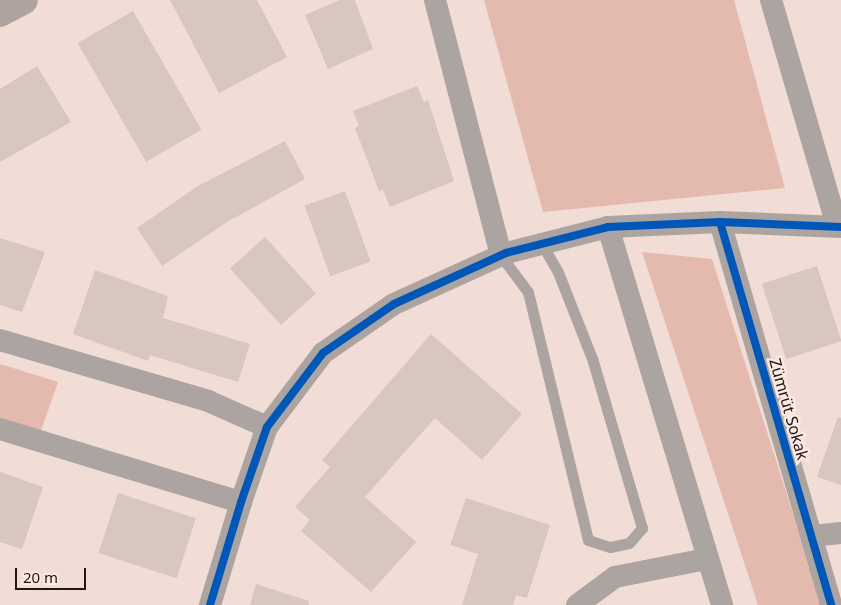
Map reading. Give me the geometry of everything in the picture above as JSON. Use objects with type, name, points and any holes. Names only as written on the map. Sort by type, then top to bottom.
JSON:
[{"type":"main road","points":[[0,13],[24,0]]},
{"type":"street","points":[[435,0],[501,256]]},
{"type":"street","points":[[210,605],[241,502],[267,427],[323,353],[394,304],[501,256],[608,227],[720,222],[839,226],[771,0]]},
{"type":"street","name":"Zümrüt Sokak","points":[[720,222],[831,605]]},
{"type":"street","points":[[608,227],[706,558],[722,605]]},
{"type":"street","points":[[0,340],[208,402],[267,427]]},
{"type":"street","points":[[0,429],[241,502]]},
{"type":"street","points":[[812,536],[841,533]]},
{"type":"street","points":[[577,605],[615,577],[706,558]]},
{"type":"lane","points":[[501,256],[528,292],[588,540],[610,547],[629,544],[642,528],[593,361],[558,272],[542,244]]},
{"type":"shaded area","points":[[484,0],[734,0],[785,188],[543,212]]},
{"type":"shaded area","points":[[642,252],[712,259],[822,605],[758,605]]},
{"type":"shaded area","points":[[0,364],[58,382],[41,431],[0,418]]},
{"type":"building","points":[[170,0],[257,0],[287,57],[219,93]]},
{"type":"building","points":[[340,0],[355,0],[373,49],[328,69],[305,15]]},
{"type":"building","points":[[133,11],[202,130],[146,162],[78,43]]},
{"type":"building","points":[[37,66],[71,122],[0,162],[0,89]]},
{"type":"building","points":[[417,86],[424,102],[428,100],[454,181],[390,207],[383,190],[379,191],[355,128],[359,126],[353,111]]},
{"type":"building","points":[[285,141],[305,179],[227,222],[162,266],[137,228],[198,186]]},
{"type":"building","points":[[345,191],[371,261],[330,276],[305,206]]},
{"type":"building","points":[[265,237],[316,293],[281,325],[230,268]]},
{"type":"building","points":[[0,238],[45,252],[22,312],[0,305]]},
{"type":"building","points":[[817,266],[841,341],[786,359],[762,284]]},
{"type":"building","points":[[95,270],[168,296],[163,318],[250,344],[238,382],[150,355],[148,361],[73,334]]},
{"type":"building","points":[[431,334],[522,414],[482,460],[435,418],[365,497],[416,542],[371,592],[301,531],[310,520],[295,507],[330,467],[322,460]]},
{"type":"building","points":[[838,417],[841,418],[841,485],[817,477]]},
{"type":"building","points":[[0,472],[43,487],[22,549],[0,542]]},
{"type":"building","points":[[118,493],[196,518],[177,578],[99,553]]},
{"type":"building","points":[[466,498],[550,525],[527,598],[516,595],[513,605],[462,605],[478,554],[450,545]]},
{"type":"building","points":[[256,584],[309,601],[309,605],[250,605]]},
{"type":"cycle path","points":[[720,222],[831,605]]},
{"type":"cycle path","points":[[210,605],[241,502],[267,427],[323,353],[394,304],[506,253],[608,227],[720,222],[841,227]]}]
